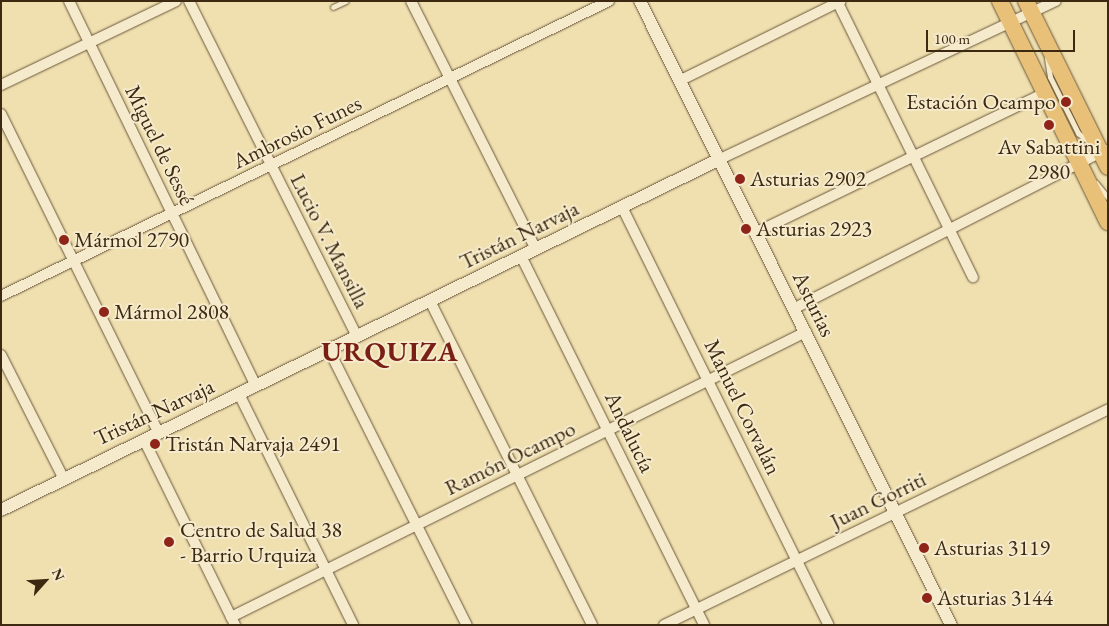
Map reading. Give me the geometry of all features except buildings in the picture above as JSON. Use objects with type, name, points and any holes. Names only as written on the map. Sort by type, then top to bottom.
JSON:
[{"type":"main road","points":[[1000,1],[1108,222]]},
{"type":"main road","points":[[1028,6],[1104,151],[1108,167]]},
{"type":"street","name":"Miguel de Sessé","points":[[69,1],[256,386]]},
{"type":"street","points":[[1,85],[176,1]]},
{"type":"street","name":"Lucio V. Mansilla","points":[[189,1],[357,336]]},
{"type":"street","points":[[411,1],[536,249]]},
{"type":"street","name":"Ambrosio Funes","points":[[1,296],[610,1]]},
{"type":"street","name":"Asturias","points":[[640,1],[757,232],[951,625]]},
{"type":"street","name":"Tristán Narvaja","points":[[1,510],[63,477],[159,433],[1009,20],[1028,6],[1056,1]]},
{"type":"street","points":[[681,80],[839,2],[973,277]]},
{"type":"street","points":[[757,232],[1044,93]]},
{"type":"street","points":[[1,114],[159,433]]},
{"type":"street","points":[[794,308],[951,232],[1080,166],[1104,151]]},
{"type":"street","name":"Manuel Corvalán","points":[[622,207],[829,625]]},
{"type":"street","name":"Andalucía","points":[[521,256],[704,625]]},
{"type":"street","points":[[430,301],[592,625]]},
{"type":"street","name":"Ramón Ocampo","points":[[233,621],[417,525],[806,332]]},
{"type":"street","points":[[329,350],[467,625]]},
{"type":"street","points":[[1,355],[63,477]]},
{"type":"street","points":[[239,394],[352,625]]},
{"type":"street","name":"Juan Gorriti","points":[[664,625],[1108,408]]},
{"type":"street","points":[[144,440],[233,621]]},
{"type":"lane","points":[[333,8],[346,1]]},
{"type":"lane","points":[[1080,166],[1108,198]]},
{"type":"place","name":"Estación Ocampo","points":[[1066,102]]},
{"type":"place","name":"Av Sabattini 2980","points":[[1049,125]]},
{"type":"place","name":"Asturias 2902","points":[[740,179]]},
{"type":"place","name":"Asturias 2923","points":[[746,229]]},
{"type":"place","name":"Mármol 2790","points":[[64,240]]},
{"type":"place","name":"Mármol 2808","points":[[104,312]]},
{"type":"place","name":"Tristán Narvaja 2491","points":[[155,444]]},
{"type":"place","name":"Centro de Salud 38 - Barrio Urquiza","points":[[169,542]]},
{"type":"place","name":"Asturias 3119","points":[[924,548]]},
{"type":"place","name":"Asturias 3144","points":[[927,598]]},
{"type":"district","name":"URQUIZA","points":[[390,351]]}]
